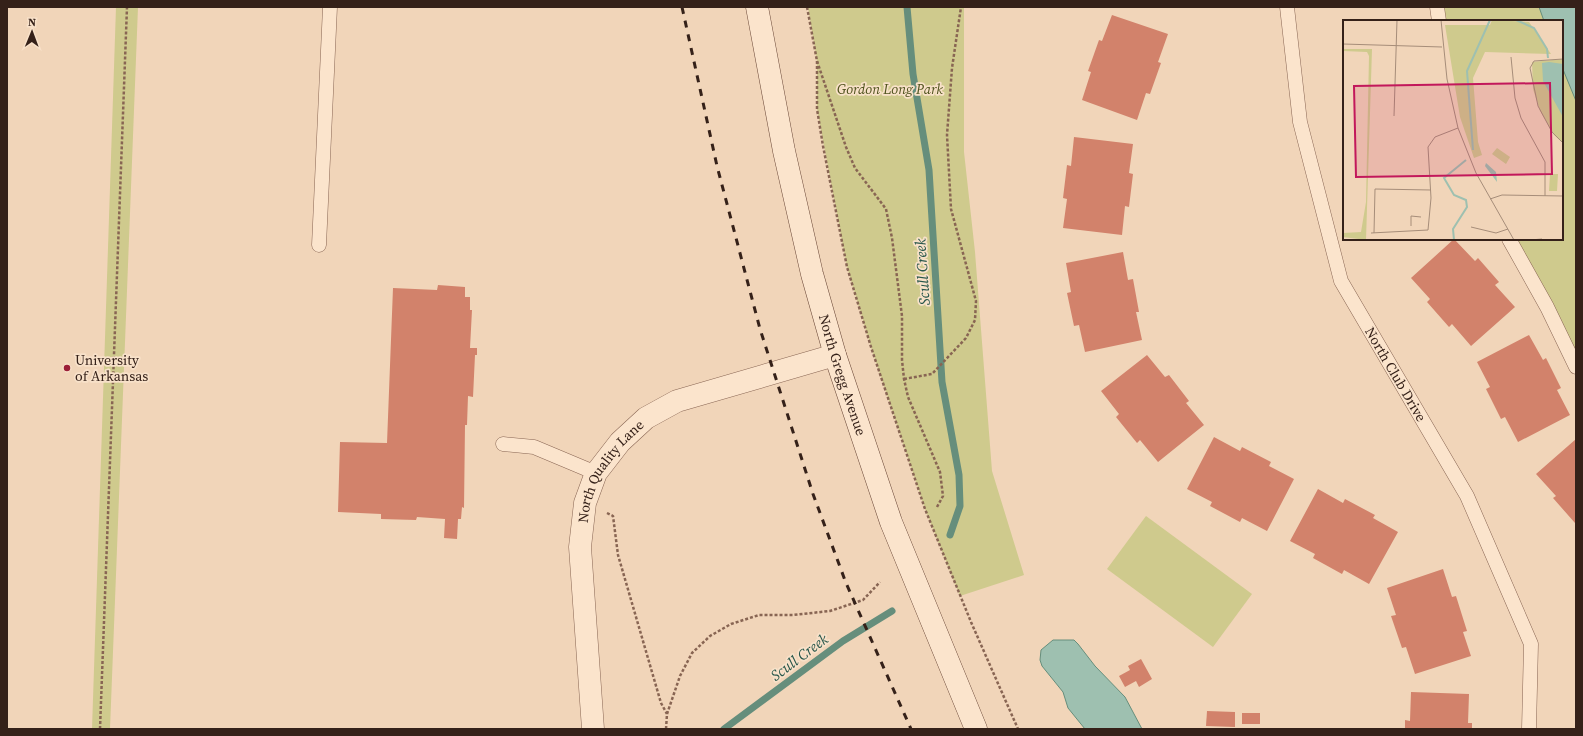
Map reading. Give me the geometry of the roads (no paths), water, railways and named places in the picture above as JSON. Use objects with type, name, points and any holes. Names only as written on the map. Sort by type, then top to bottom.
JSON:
[{"type":"main road","name":"North Gregg Avenue","points":[[758,7],[783,143],[808,258],[835,355],[891,522],[976,729]]},
{"type":"main road","name":"North Quality Lane","points":[[593,729],[580,547],[585,503],[596,473],[620,442],[646,418],[677,400],[835,355]]},
{"type":"lane","points":[[319,245],[330,7]]},
{"type":"lane","name":"North Club Drive","points":[[1287,7],[1300,122],[1341,281],[1467,496],[1531,644],[1529,729]]},
{"type":"lane","points":[[1437,7],[1439,20]]},
{"type":"lane","points":[[1510,240],[1547,307],[1576,367]]},
{"type":"lane","points":[[503,444],[534,447],[596,473]]},
{"type":"waterway","name":"Scull Creek","points":[[907,7],[913,74],[929,170],[942,382],[959,475],[960,506],[950,535]]},
{"type":"waterway","name":"Scull Creek","points":[[724,729],[843,641],[892,611]]},
{"type":"railway","points":[[682,7],[717,166],[760,329],[813,494],[846,583],[911,729]]},
{"type":"place","name":"University of Arkansas","points":[[67,368]]},
{"type":"park label","name":"Gordon Long Park","points":[[890,89]]}]
